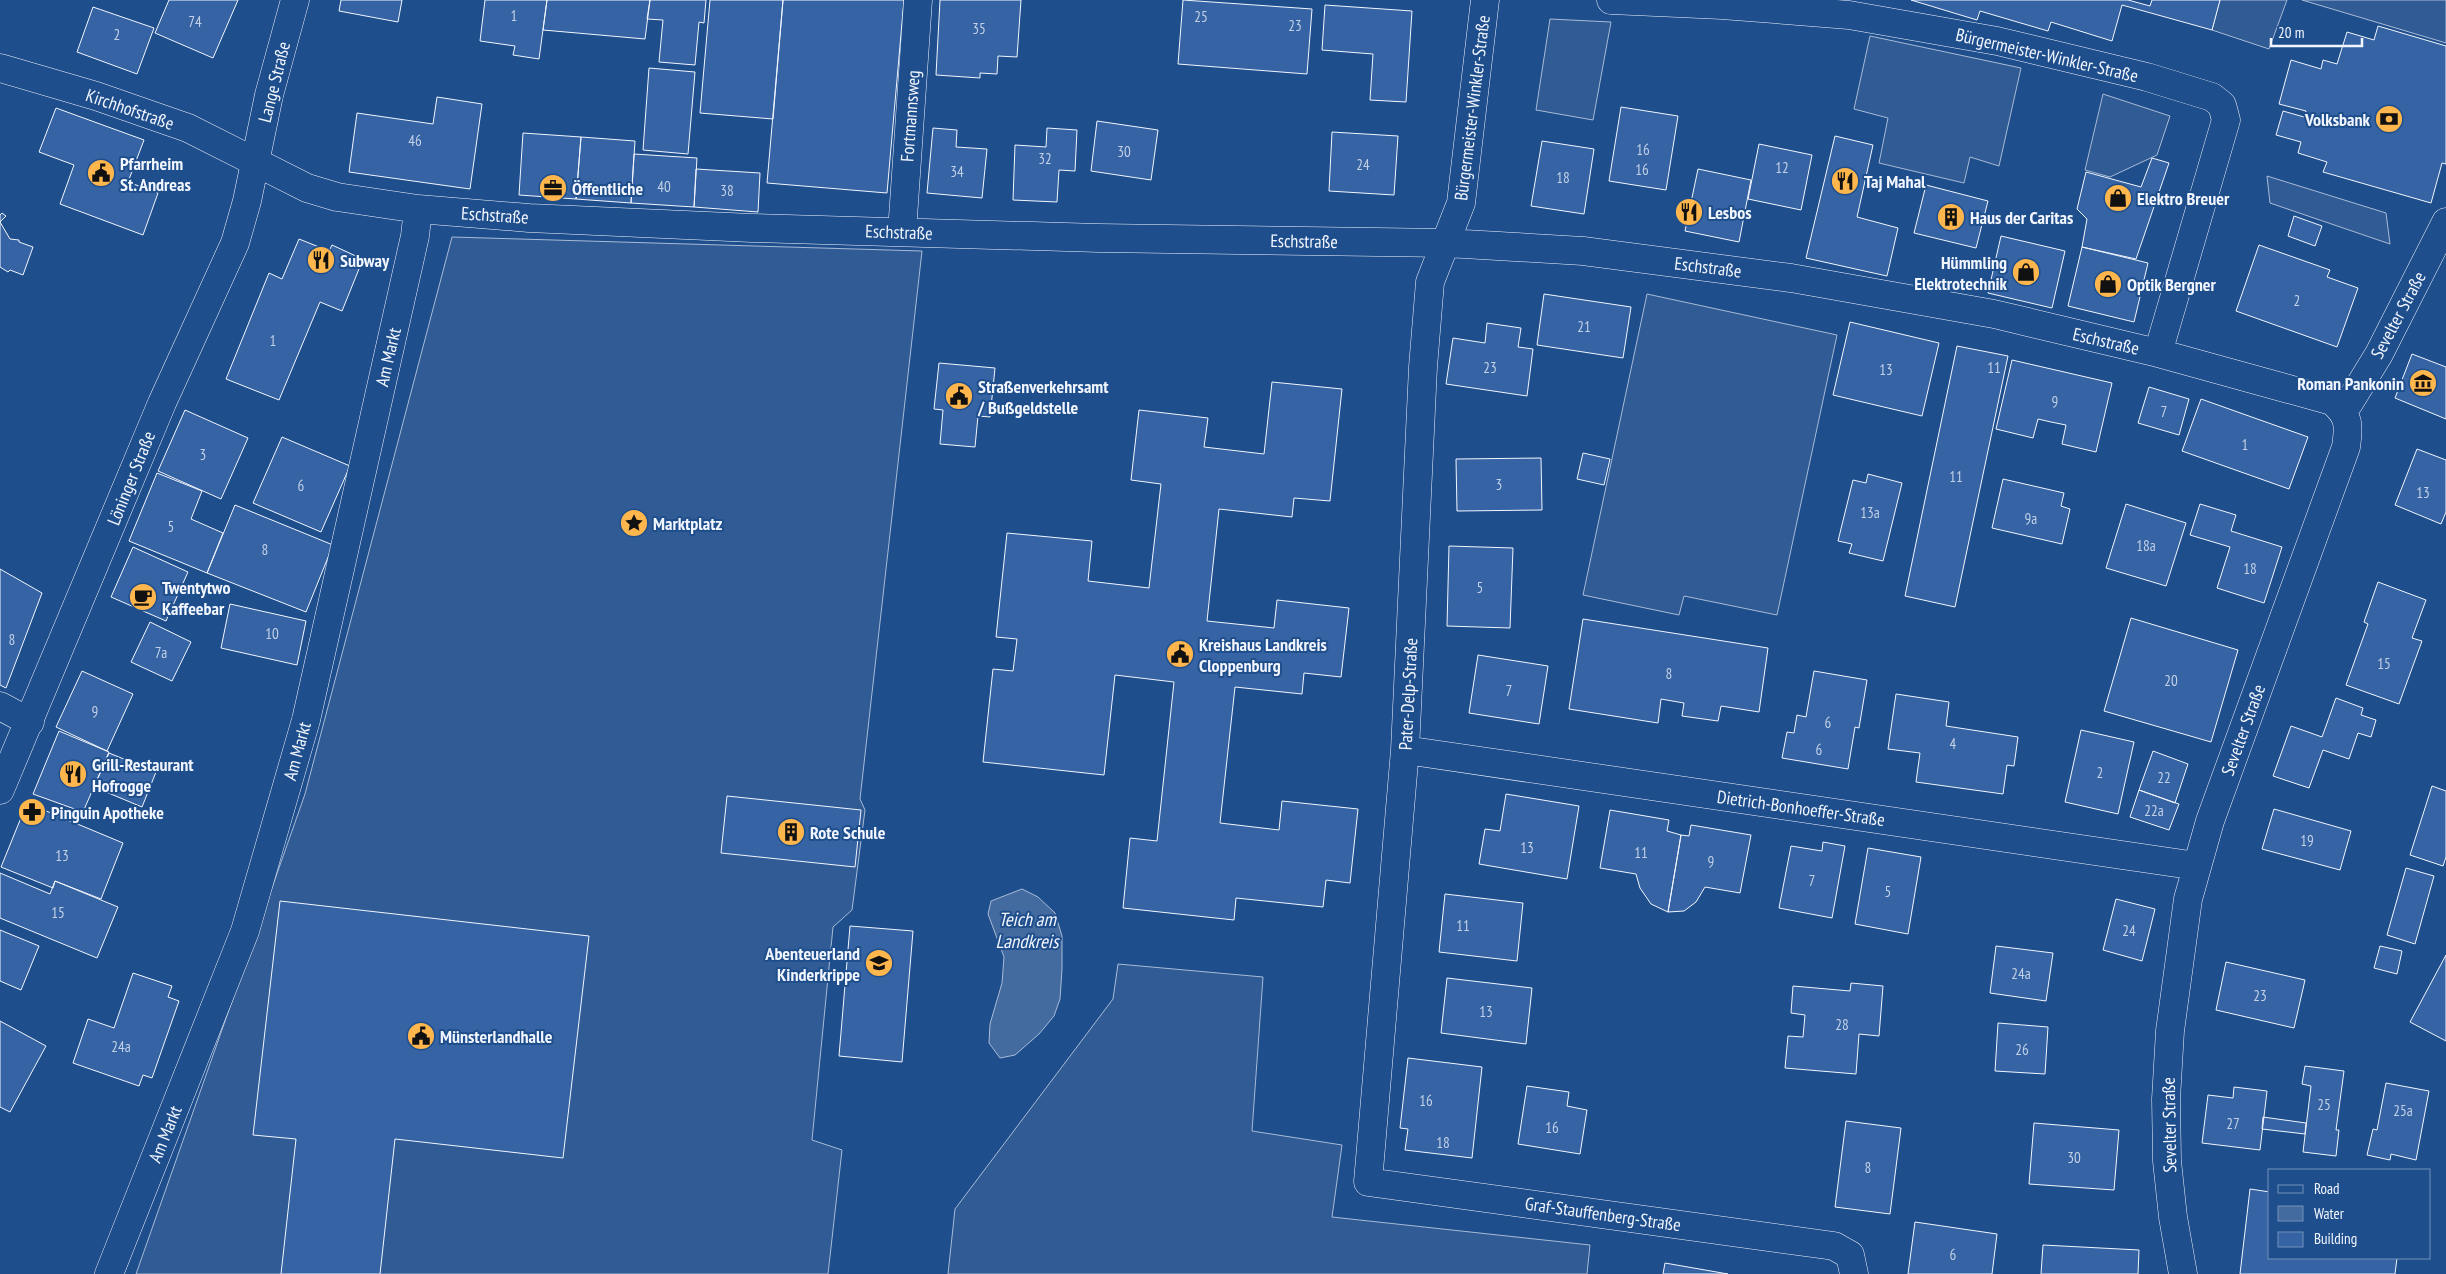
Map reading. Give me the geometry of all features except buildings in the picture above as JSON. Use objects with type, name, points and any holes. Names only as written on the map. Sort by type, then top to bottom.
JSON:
[{"type":"street","name":"Lange Straße","points":[[255,164],[269,95],[295,0]]},
{"type":"street","name":"Fortmannsweg","points":[[902,232],[918,0]]},
{"type":"street","name":"Bürgermeister-Winkler-Straße","points":[[1447,243],[1461,203],[1485,0]]},
{"type":"street","name":"Bürgermeister-Winkler-Straße","points":[[1610,0],[1796,10],[1849,16],[1997,41],[2119,70],[2212,97],[2222,105],[2226,120],[2223,135],[2158,353]]},
{"type":"street","name":"Kirchhofstraße","points":[[0,68],[96,96],[188,128],[255,164]]},
{"type":"street","name":"Eschstraße","points":[[255,164],[307,188],[337,197],[467,214],[634,223],[902,232],[1099,238],[1447,243],[1583,251],[1792,278],[1994,314],[2158,353],[2304,392],[2332,401],[2342,409]]},
{"type":"street","name":"Löninger Straße","points":[[0,790],[162,403],[235,243],[255,164]]},
{"type":"street","name":"Am Markt","points":[[109,1274],[245,931],[282,805],[306,720],[415,236],[418,209]]},
{"type":"street","name":"Sevelter Straße","points":[[2183,1274],[2170,1189],[2166,1099],[2170,1031],[2188,899],[2210,820],[2346,448],[2349,427],[2342,409],[2349,403],[2378,354],[2446,222]]},
{"type":"street","name":"Pater-Delp-Straße","points":[[1371,1147],[1405,750],[1423,367],[1430,282],[1447,243]]},
{"type":"street","points":[[0,706],[30,722]]},
{"type":"street","name":"Dietrich-Bonhoeffer-Straße","points":[[1405,750],[2197,866]]},
{"type":"street","name":"Graf-Stauffenberg-Straße","points":[[1371,1147],[1368,1182],[1834,1246],[1850,1254],[1854,1274]]},
{"type":"shaded area","points":[[2220,0],[2287,0],[2269,49],[2212,30]]},
{"type":"shaded area","points":[[2302,0],[2446,0],[2446,43]]},
{"type":"shaded area","points":[[1550,19],[1611,22],[1593,120],[1536,110]]},
{"type":"shaded area","points":[[1870,36],[2021,68],[1999,166],[1970,157],[1964,183],[1879,163],[1888,118],[1854,109]]},
{"type":"shaded area","points":[[2103,94],[2170,116],[2157,155],[2110,177],[2085,170]]},
{"type":"shaded area","points":[[2267,176],[2386,213],[2390,244],[2270,203]]},
{"type":"shaded area","name":"Marktplatz","points":[[452,237],[922,251],[860,799],[865,810],[852,910],[833,927],[812,1140],[842,1150],[828,1274],[136,1274],[305,794]]},
{"type":"shaded area","points":[[1647,294],[1837,335],[1777,615],[1684,596],[1679,615],[1583,595]]},
{"type":"shaded area","points":[[1118,964],[1263,977],[1252,1131],[1342,1145],[1332,1217],[1590,1245],[1587,1274],[948,1274],[955,1209],[1113,999]]},
{"type":"water","name":"Teich am Landkreis","points":[[1022,889],[1038,897],[1055,913],[1062,936],[1060,999],[1054,1016],[1039,1034],[1015,1055],[1000,1058],[989,1043],[990,1024],[1002,983],[1004,957],[988,914],[991,901]]},
{"type":"place","name":"Volksbank","points":[[2389,119]]},
{"type":"place","name":"Pfarrheim St. Andreas","points":[[101,173]]},
{"type":"place","name":"Taj Mahal","points":[[1845,181]]},
{"type":"place","name":"Öffentliche","points":[[553,188]]},
{"type":"place","name":"Elektro Breuer","points":[[2118,198]]},
{"type":"place","name":"Lesbos","points":[[1689,212]]},
{"type":"place","name":"Haus der Caritas","points":[[1951,217]]},
{"type":"place","name":"Subway","points":[[321,260]]},
{"type":"place","name":"Hümmling Elektrotechnik","points":[[2026,272]]},
{"type":"place","name":"Optik Bergner","points":[[2108,284]]},
{"type":"place","name":"Roman Pankonin","points":[[2423,383]]},
{"type":"place","name":"Straßenverkehrsamt / Bußgeldstelle","points":[[959,396]]},
{"type":"place","name":"Marktplatz","points":[[634,523]]},
{"type":"place","name":"Twentytwo Kaffeebar","points":[[143,597]]},
{"type":"place","name":"Kreishaus Landkreis Cloppenburg","points":[[1180,654]]},
{"type":"place","name":"Grill-Restaurant Hofrogge","points":[[73,774]]},
{"type":"place","name":"Pinguin Apotheke","points":[[32,812]]},
{"type":"place","name":"Rote Schule","points":[[791,832]]},
{"type":"place","name":"Abenteuerland Kinderkrippe","points":[[879,963]]},
{"type":"place","name":"Münsterlandhalle","points":[[421,1036]]}]
